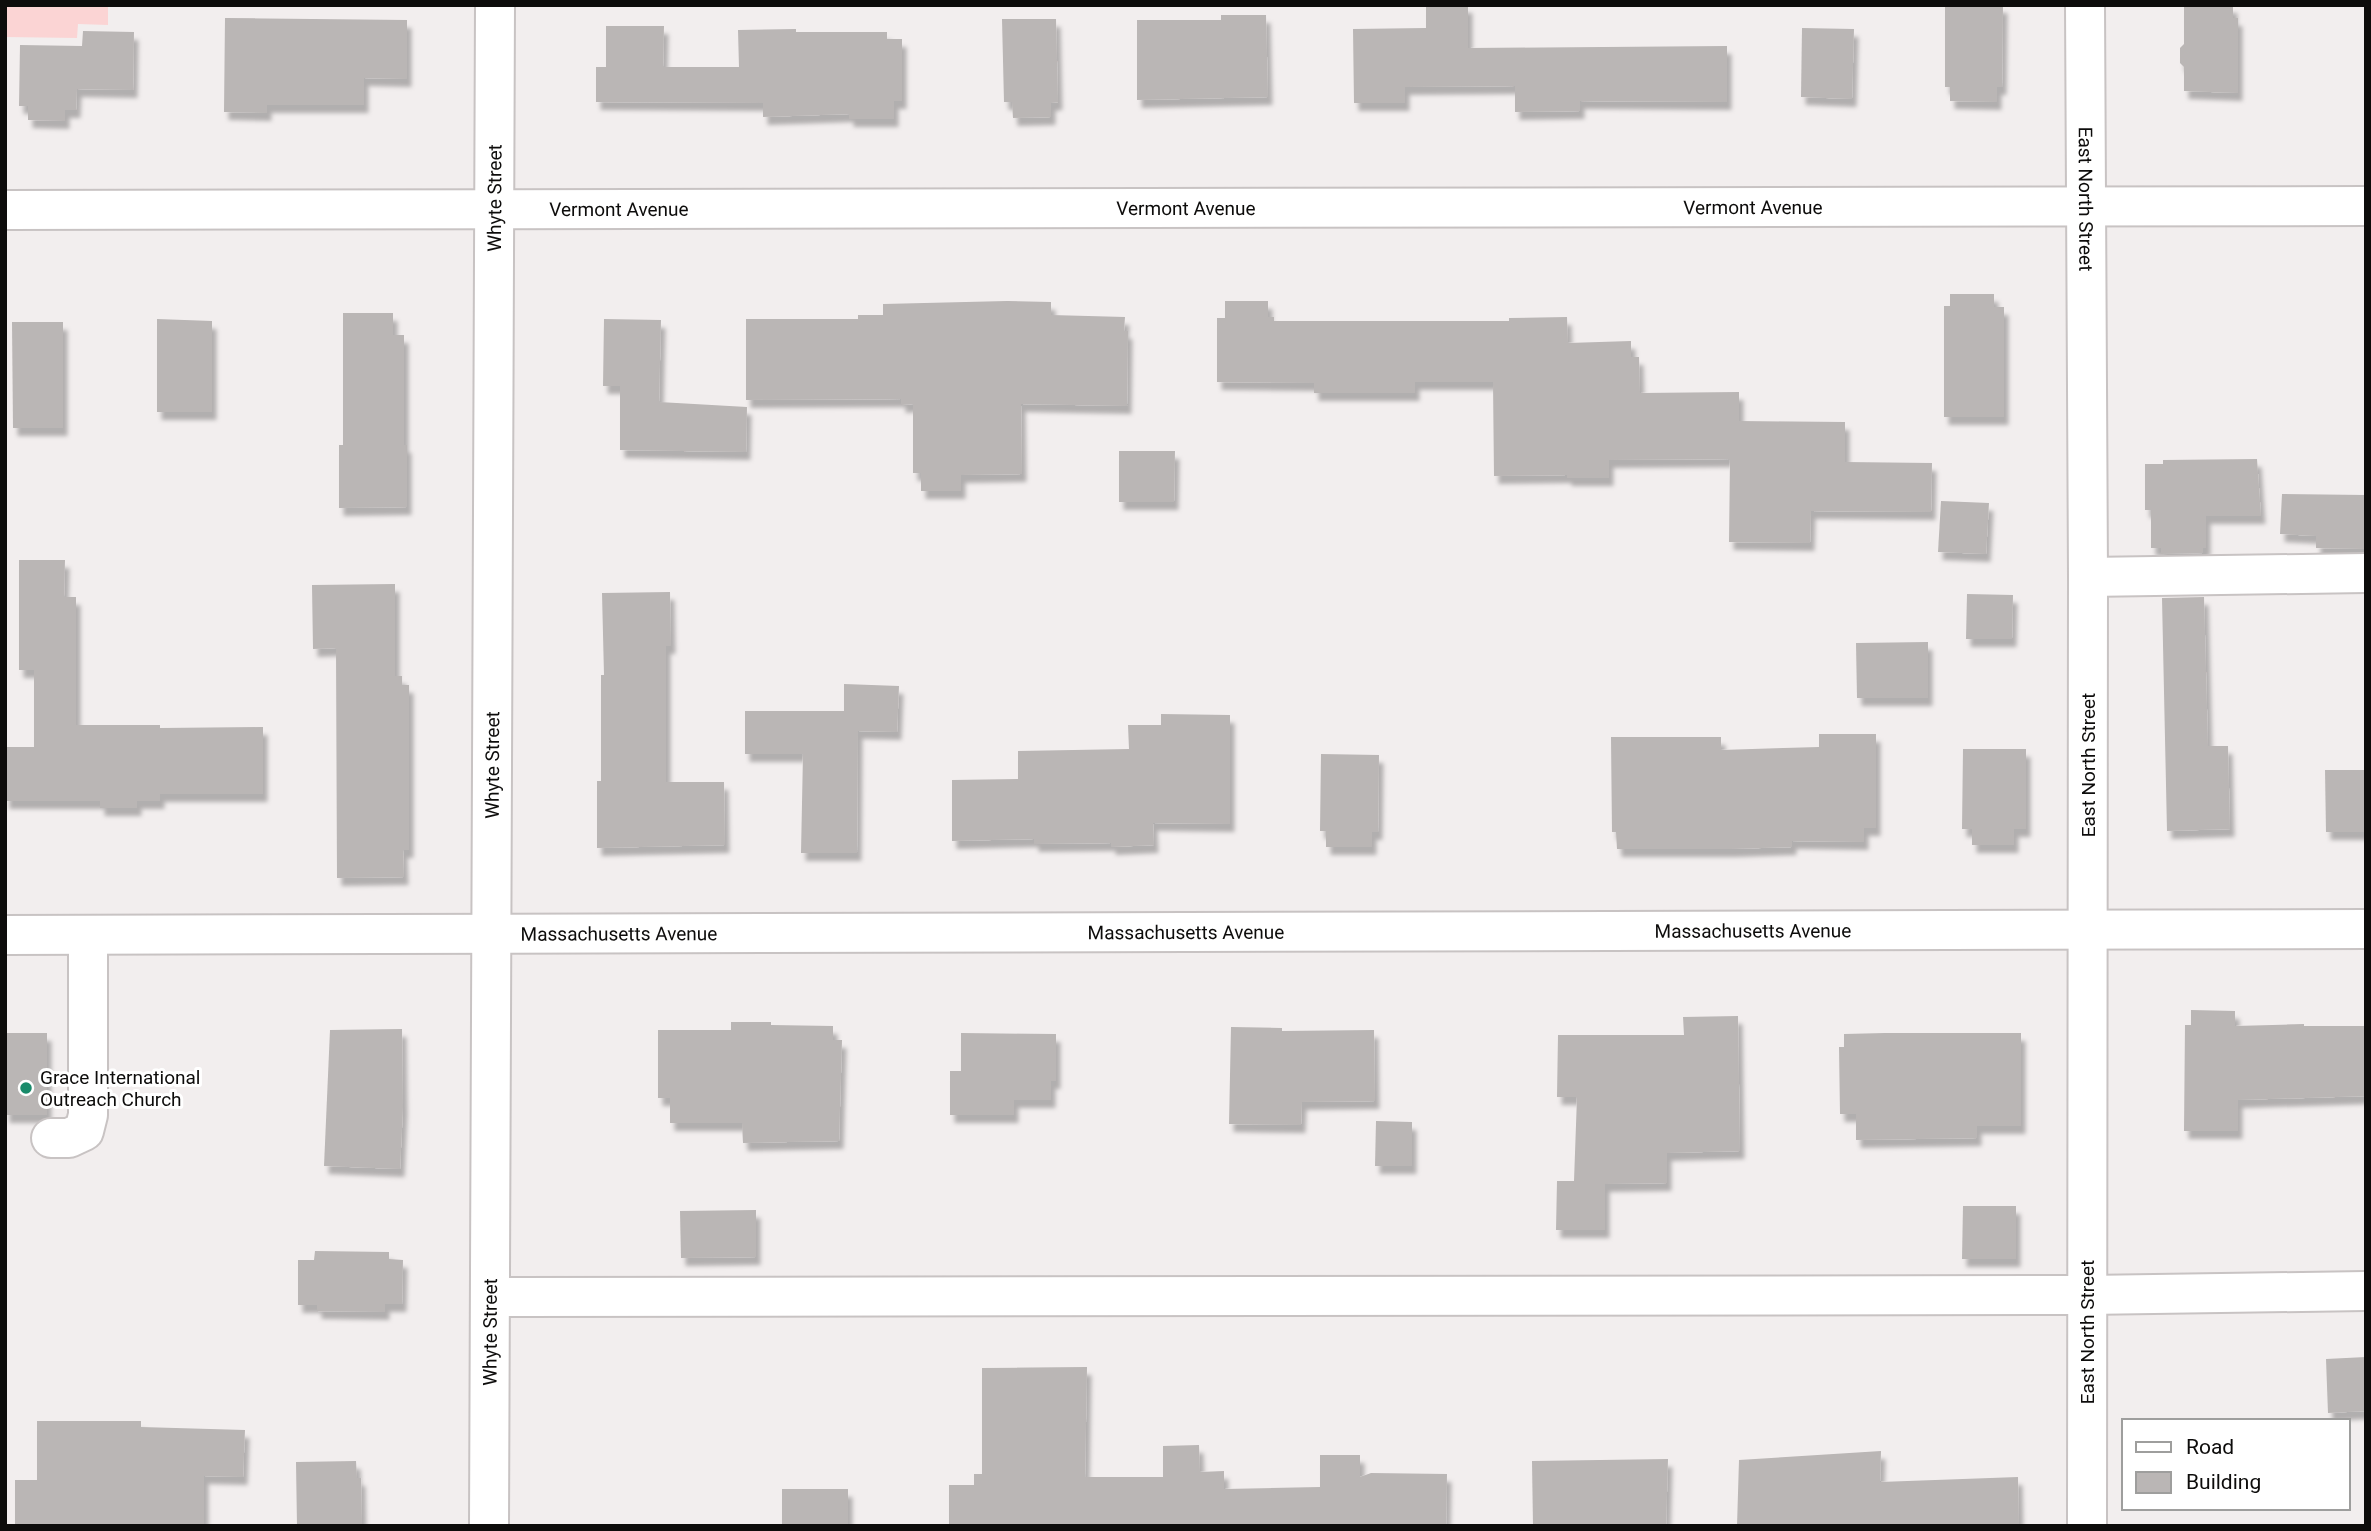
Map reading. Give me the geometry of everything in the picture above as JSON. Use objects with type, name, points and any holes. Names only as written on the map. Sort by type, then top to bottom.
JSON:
[{"type":"street","name":"Whyte Street","points":[[489,1526],[495,5]]},
{"type":"street","name":"East North Street","points":[[2085,5],[2088,577],[2087,1526]]},
{"type":"street","name":"Vermont Avenue","points":[[5,210],[2366,206]]},
{"type":"street","points":[[2088,577],[2366,573]]},
{"type":"street","name":"Massachusetts Avenue","points":[[5,935],[2366,929]]},
{"type":"street","points":[[51,1138],[69,1138],[83,1131],[88,1115],[88,935]]},
{"type":"street","points":[[490,1297],[2366,1292]]},
{"type":"shaded area","points":[[5,5],[108,5],[108,25],[78,24],[77,38],[5,37]]},
{"type":"building","points":[[1426,5],[1468,5],[1468,48],[1727,46],[1727,102],[1580,101],[1580,111],[1515,112],[1515,86],[1405,87],[1405,103],[1354,103],[1353,29],[1426,28]]},
{"type":"building","points":[[1945,5],[2003,5],[2002,87],[1997,87],[1997,102],[1950,101],[1950,87],[1945,87]]},
{"type":"building","points":[[2184,5],[2233,5],[2233,18],[2238,18],[2238,93],[2184,91],[2184,67],[2180,63],[2180,48],[2184,44]]},
{"type":"building","points":[[1221,15],[1266,15],[1268,97],[1137,100],[1137,20],[1221,20]]},
{"type":"building","points":[[225,18],[407,20],[407,79],[364,78],[364,105],[267,105],[267,113],[224,112]]},
{"type":"building","points":[[1002,19],[1056,19],[1058,102],[1051,103],[1051,117],[1013,118],[1012,102],[1004,102]]},
{"type":"building","points":[[606,26],[664,26],[663,67],[739,67],[738,30],[887,32],[887,39],[902,39],[902,101],[894,101],[894,119],[849,119],[849,114],[763,117],[763,103],[596,102],[596,67],[606,67]]},
{"type":"building","points":[[1802,28],[1854,29],[1852,99],[1801,97]]},
{"type":"building","points":[[83,31],[134,32],[133,90],[77,89],[76,110],[65,110],[65,121],[28,120],[28,106],[19,106],[20,45],[82,46]]},
{"type":"building","points":[[1950,294],[1994,294],[1994,307],[2004,307],[2004,417],[1944,417],[1944,306],[1950,306]]},
{"type":"building","points":[[1225,301],[1268,301],[1268,317],[1274,317],[1274,321],[1509,321],[1509,318],[1567,317],[1568,343],[1631,341],[1631,357],[1639,357],[1640,393],[1739,392],[1739,421],[1845,422],[1845,462],[1932,463],[1931,512],[1811,511],[1810,543],[1729,542],[1730,459],[1609,460],[1609,478],[1567,478],[1567,475],[1494,476],[1493,382],[1415,382],[1415,393],[1314,393],[1314,383],[1217,382],[1217,318],[1225,318]]},
{"type":"building","points":[[1051,302],[1051,315],[1125,317],[1124,331],[1128,331],[1127,406],[1021,404],[1022,474],[961,475],[961,491],[921,491],[921,473],[913,473],[913,404],[901,405],[901,399],[746,400],[746,319],[858,319],[858,315],[883,315],[883,304]]},
{"type":"building","points":[[343,313],[393,313],[393,335],[404,335],[407,507],[339,508],[339,445],[343,445]]},
{"type":"building","points":[[157,319],[212,321],[212,412],[157,412]]},
{"type":"building","points":[[604,319],[661,320],[659,402],[747,407],[746,452],[620,450],[620,386],[603,386]]},
{"type":"building","points":[[12,322],[63,322],[63,428],[13,428]]},
{"type":"building","points":[[1119,451],[1175,451],[1174,502],[1119,502]]},
{"type":"building","points":[[2257,459],[2261,516],[2206,516],[2206,548],[2203,548],[2203,553],[2161,554],[2161,548],[2151,548],[2151,510],[2145,510],[2145,464],[2163,464],[2163,460]]},
{"type":"building","points":[[2282,494],[2366,495],[2366,549],[2316,548],[2316,536],[2280,534]]},
{"type":"building","points":[[1941,501],[1989,503],[1986,554],[1938,552]]},
{"type":"building","points":[[19,560],[65,560],[64,597],[76,597],[76,725],[160,725],[160,728],[263,727],[263,794],[160,794],[160,801],[137,801],[137,808],[100,808],[100,801],[5,801],[5,747],[34,747],[34,670],[19,670]]},
{"type":"building","points":[[395,584],[395,676],[402,676],[402,685],[409,685],[409,850],[403,850],[404,877],[337,878],[336,648],[313,649],[312,585]]},
{"type":"building","points":[[670,592],[671,646],[666,646],[666,782],[724,782],[725,845],[597,848],[597,781],[601,781],[601,675],[604,675],[602,593]]},
{"type":"building","points":[[1967,594],[2013,595],[2012,639],[1966,639]]},
{"type":"building","points":[[2204,597],[2208,746],[2228,746],[2230,829],[2167,831],[2162,598]]},
{"type":"building","points":[[1928,642],[1928,698],[1857,698],[1856,643]]},
{"type":"building","points":[[844,684],[899,686],[897,732],[858,731],[857,853],[801,853],[803,754],[745,754],[745,711],[844,711]]},
{"type":"building","points":[[1161,714],[1230,715],[1230,824],[1153,823],[1154,845],[1111,847],[1111,843],[1034,844],[1034,839],[952,841],[952,780],[1018,779],[1018,751],[1129,749],[1128,725],[1161,725]]},
{"type":"building","points":[[1819,734],[1876,734],[1876,828],[1864,828],[1864,842],[1792,841],[1792,847],[1731,849],[1617,849],[1616,832],[1612,832],[1611,737],[1721,737],[1721,750],[1819,747]]},
{"type":"building","points":[[1963,749],[2026,749],[2026,829],[2014,829],[2014,845],[1972,845],[1972,829],[1962,829]]},
{"type":"building","points":[[1321,754],[1379,755],[1378,832],[1372,832],[1372,847],[1326,847],[1326,831],[1320,831]]},
{"type":"building","points":[[2325,770],[2366,770],[2366,832],[2326,832]]},
{"type":"building","points":[[2191,1010],[2235,1011],[2235,1026],[2366,1026],[2366,1096],[2238,1100],[2238,1131],[2184,1131],[2185,1025],[2191,1025]]},
{"type":"building","points":[[1738,1016],[1740,1151],[1667,1153],[1667,1183],[1605,1184],[1605,1230],[1556,1230],[1557,1181],[1574,1181],[1577,1097],[1557,1097],[1558,1035],[1684,1035],[1683,1017]]},
{"type":"building","points":[[731,1022],[833,1026],[833,1040],[842,1040],[839,1141],[743,1143],[742,1123],[670,1123],[670,1098],[658,1098],[658,1030],[731,1030]]},
{"type":"building","points":[[1231,1027],[1282,1028],[1282,1031],[1374,1030],[1375,1101],[1302,1102],[1301,1125],[1229,1124]]},
{"type":"building","points":[[402,1029],[403,1107],[400,1169],[324,1166],[330,1030]]},
{"type":"building","name":"Grace International Outreach Church","points":[[5,1033],[47,1033],[47,1115],[5,1115]]},
{"type":"building","points":[[961,1033],[1056,1034],[1056,1081],[1051,1081],[1051,1100],[1014,1100],[1014,1115],[950,1115],[950,1071],[961,1071]]},
{"type":"building","points":[[2021,1033],[2021,1126],[1977,1126],[1977,1138],[1856,1140],[1856,1114],[1840,1114],[1839,1047],[1844,1047],[1844,1034]]},
{"type":"building","points":[[1376,1121],[1412,1122],[1412,1166],[1375,1166]]},
{"type":"building","points":[[1963,1206],[2016,1206],[2016,1259],[1962,1259]]},
{"type":"building","points":[[756,1210],[756,1257],[681,1258],[680,1211]]},
{"type":"building","points":[[315,1251],[389,1252],[389,1259],[403,1260],[402,1304],[385,1304],[385,1312],[317,1311],[317,1305],[298,1305],[298,1260],[314,1260]]},
{"type":"building","points":[[2366,1357],[2366,1411],[2328,1413],[2326,1359]]},
{"type":"building","points":[[1087,1367],[1085,1477],[1163,1477],[1163,1446],[1199,1445],[1200,1472],[1224,1471],[1224,1489],[1320,1487],[1320,1455],[1360,1455],[1360,1477],[1371,1473],[1447,1474],[1446,1526],[949,1526],[949,1485],[974,1485],[974,1474],[982,1474],[982,1368]]},
{"type":"building","points":[[37,1421],[141,1421],[141,1427],[245,1430],[243,1477],[204,1476],[204,1526],[15,1526],[15,1480],[37,1480]]},
{"type":"building","points":[[1881,1451],[1880,1482],[2018,1477],[2019,1526],[1737,1526],[1739,1460]]},
{"type":"building","points":[[1668,1459],[1666,1526],[1533,1526],[1532,1461]]},
{"type":"building","points":[[356,1461],[357,1478],[361,1478],[362,1526],[297,1526],[296,1462]]},
{"type":"building","points":[[782,1489],[848,1489],[848,1526],[782,1526]]},
{"type":"place","name":"Grace International Outreach Church","points":[[26,1088]]}]
